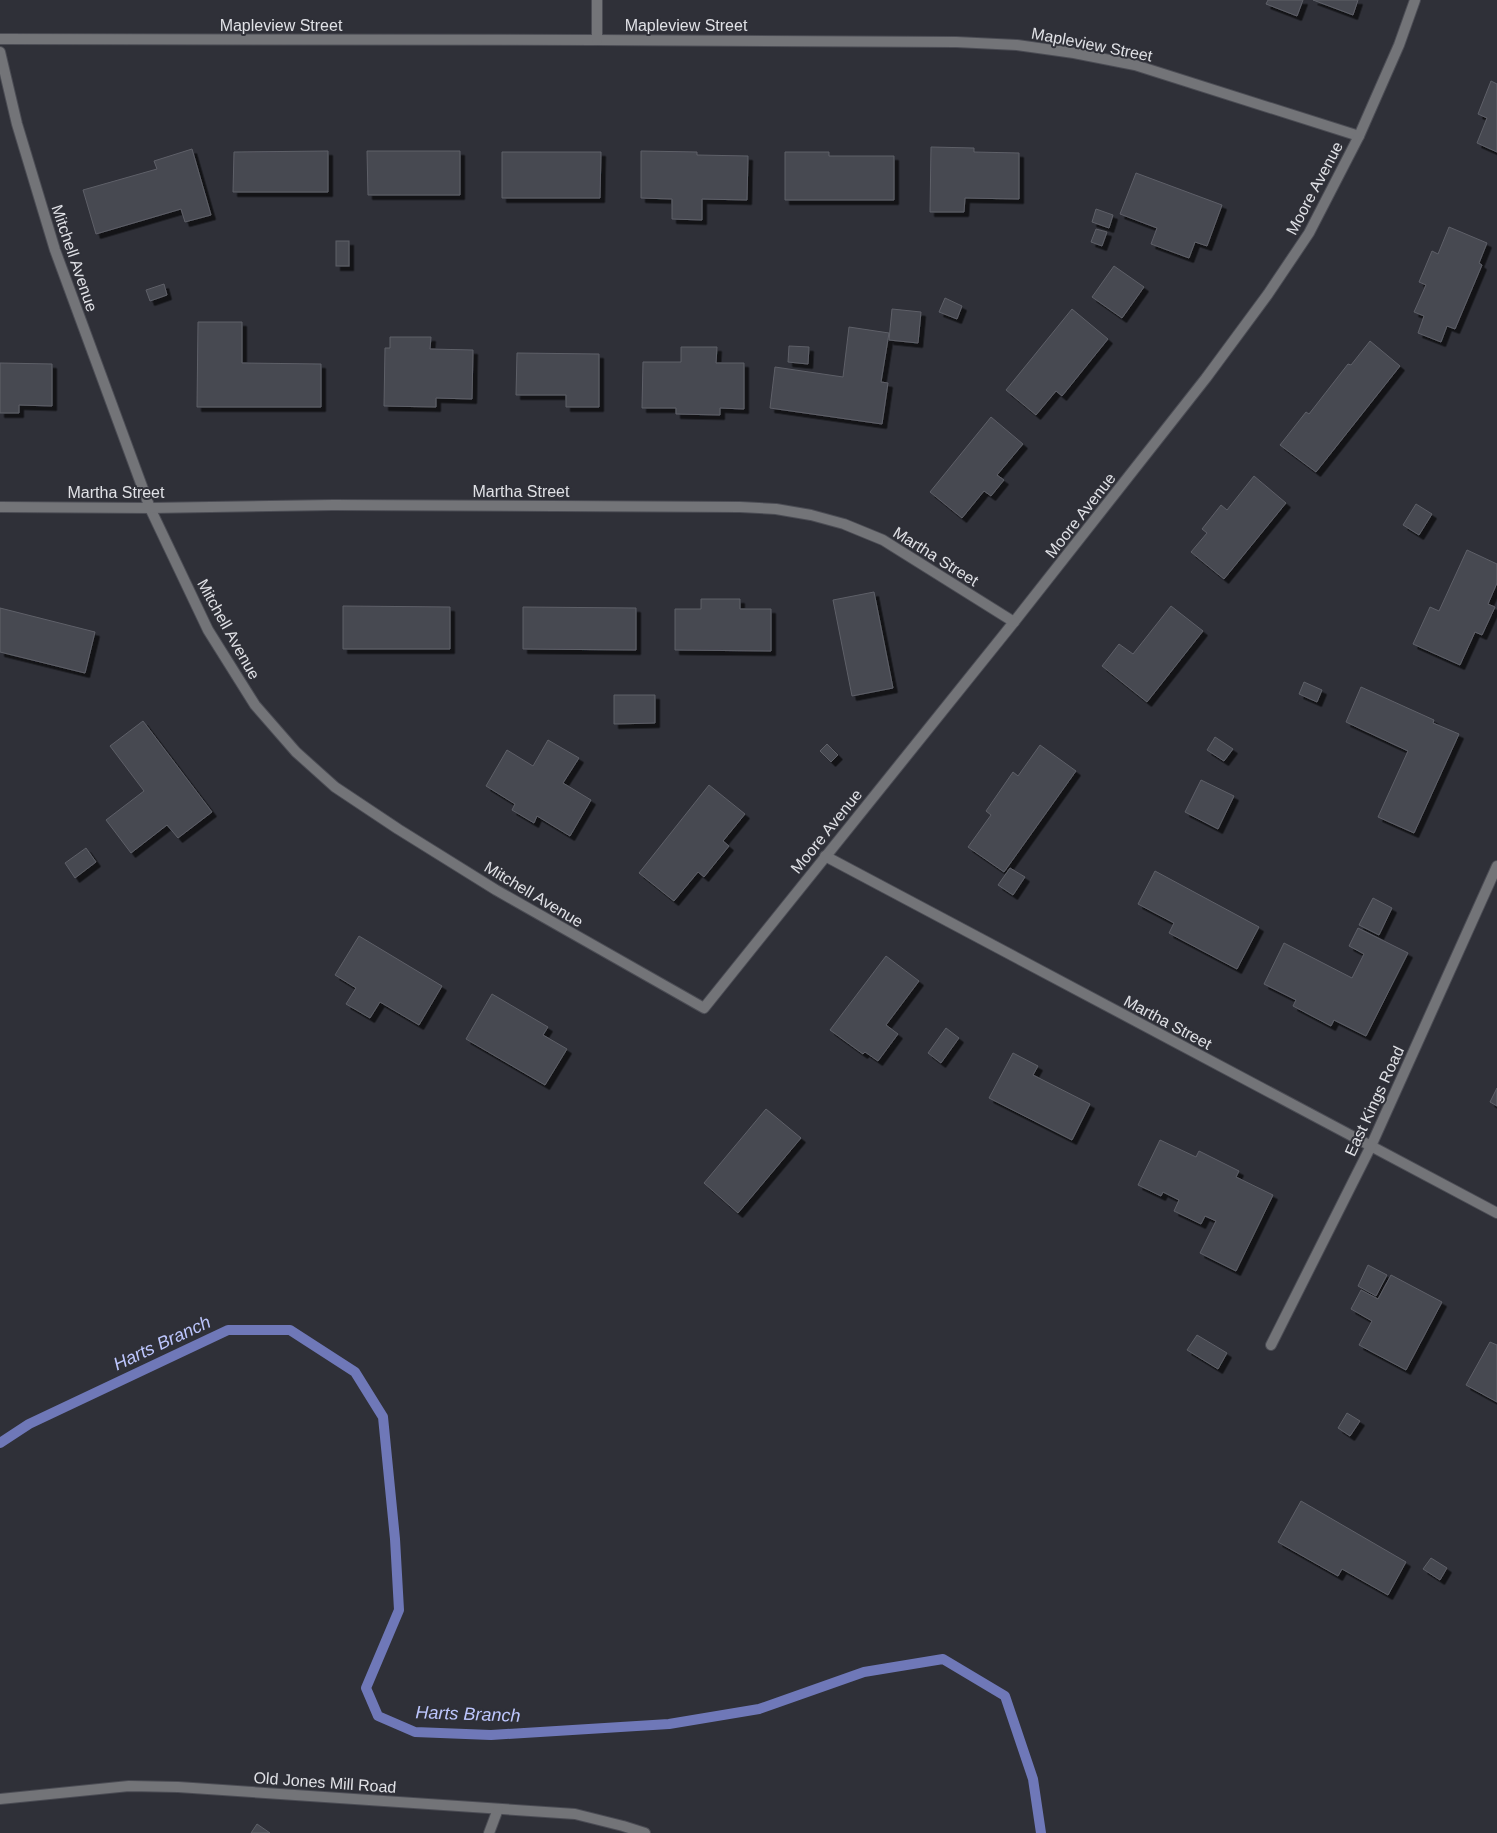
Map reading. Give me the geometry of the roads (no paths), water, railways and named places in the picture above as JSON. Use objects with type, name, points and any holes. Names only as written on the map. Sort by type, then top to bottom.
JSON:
[{"type":"street","points":[[596,40],[597,0]]},
{"type":"street","name":"Moore Avenue","points":[[704,1008],[1014,622],[1206,378],[1268,294],[1309,233],[1359,136],[1399,45],[1415,0]]},
{"type":"street","name":"Mapleview Street","points":[[0,39],[946,42],[1018,45],[1074,53],[1135,65],[1359,136]]},
{"type":"street","name":"Mitchell Avenue","points":[[0,52],[17,124],[55,250],[150,508],[208,630],[255,705],[296,752],[335,787],[406,834],[563,929],[704,1008]]},
{"type":"street","name":"Martha Street","points":[[0,507],[150,508],[333,505],[740,507],[776,509],[811,514],[844,524],[883,540],[1014,622]]},
{"type":"street","name":"Martha Street","points":[[825,856],[1497,1213]]},
{"type":"street","name":"East Kings Road","points":[[1270,1345],[1371,1146],[1497,866]]},
{"type":"street","name":"Old Jones Mill Road","points":[[0,1799],[129,1786],[178,1787],[575,1814],[645,1833]]},
{"type":"street","points":[[489,1833],[498,1809]]},
{"type":"waterway","name":"Harts Branch","points":[[0,1443],[29,1424],[228,1330],[290,1330],[355,1372],[383,1417],[395,1539],[399,1610],[366,1688],[378,1716],[415,1732],[491,1735],[669,1724],[759,1709],[864,1672],[943,1659],[1005,1696],[1033,1779],[1041,1833]]}]
